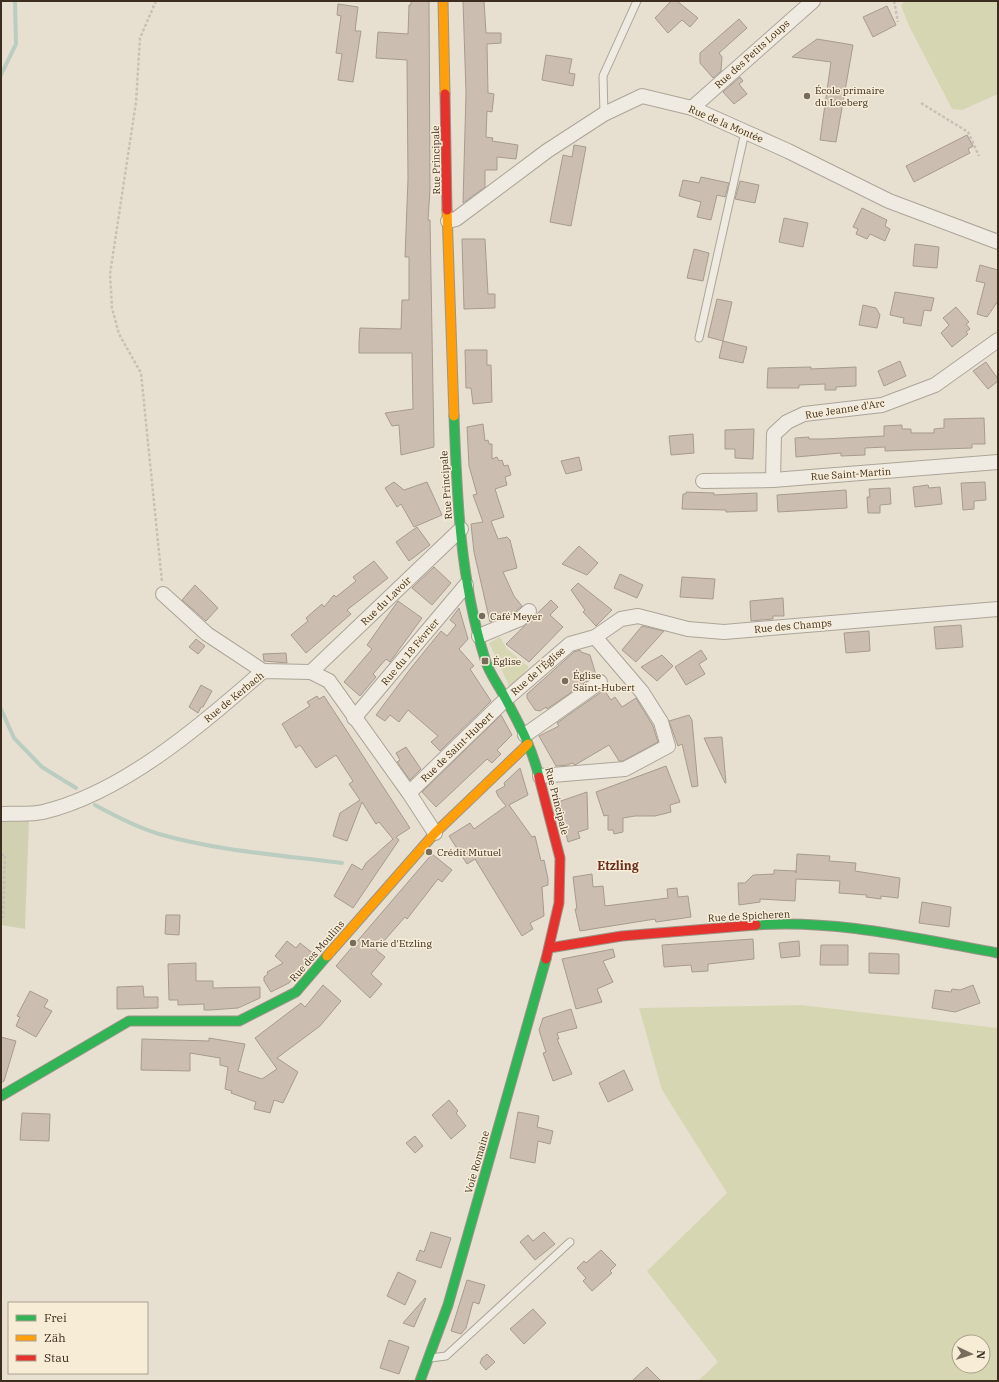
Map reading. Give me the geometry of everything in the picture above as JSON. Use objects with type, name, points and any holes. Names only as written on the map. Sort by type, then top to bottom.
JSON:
[{"type":"street","name":"Rue Principale","points":[[443,1],[457,502],[466,585],[481,650],[485,661],[526,739],[540,776],[560,858],[559,903],[549,948]]},
{"type":"street","name":"Rue des Petits Loups","points":[[692,108],[813,1]]},
{"type":"street","name":"Rue de la Montée","points":[[448,221],[456,219],[547,151],[604,114],[642,96],[692,108],[889,201],[998,242]]},
{"type":"street","name":"Rue Jeanne d'Arc","points":[[773,480],[774,434],[787,422],[804,414],[882,406],[935,385],[998,341]]},
{"type":"street","name":"Rue Saint-Martin","points":[[703,481],[773,480],[998,462]]},
{"type":"street","name":"Rue du Lavoir","points":[[311,672],[460,529]]},
{"type":"street","name":"Rue du 18 Février","points":[[354,718],[466,585]]},
{"type":"street","points":[[163,594],[207,634],[263,671]]},
{"type":"street","name":"Rue des Champs","points":[[596,637],[621,618],[638,616],[688,629],[724,632],[998,609]]},
{"type":"street","points":[[479,636],[520,619],[529,611]]},
{"type":"street","points":[[540,776],[625,769],[668,746],[661,722],[642,692],[596,637]]},
{"type":"street","name":"Rue de l'Église","points":[[505,700],[570,644],[596,637]]},
{"type":"street","name":"Rue de Kerbach","points":[[1,814],[42,812],[94,794],[159,755],[217,712],[263,671],[311,672],[329,681],[409,793],[435,833]]},
{"type":"street","points":[[526,739],[600,682]]},
{"type":"street","name":"Rue de Saint-Hubert","points":[[409,793],[505,700]]},
{"type":"street","name":"Rue des Moulins","points":[[1,1096],[129,1021],[239,1021],[296,992],[435,833],[526,739]]},
{"type":"street","name":"Rue de Spicheren","points":[[549,948],[622,936],[782,923],[851,927],[998,952]]},
{"type":"street","name":"Voie Romaine","points":[[420,1381],[448,1305],[549,948]]},
{"type":"lane","points":[[604,114],[603,76],[637,1]]},
{"type":"lane","points":[[698,338],[744,132]]},
{"type":"lane","points":[[428,1358],[446,1356],[570,1242]]},
{"type":"path","points":[[156,1],[140,38],[136,102],[110,274],[112,308],[120,334],[141,373],[163,594]]},
{"type":"path","points":[[894,1],[898,22]]},
{"type":"path","points":[[921,102],[968,132],[979,156]]},
{"type":"path","points":[[1,855],[5,856],[3,918],[1,918]]},
{"type":"green space","points":[[904,1],[998,1],[998,94],[962,110],[952,109],[909,26],[901,6]]},
{"type":"green space","points":[[500,637],[507,649],[529,667],[510,688],[489,643]]},
{"type":"green space","points":[[29,821],[25,929],[1,925],[1,822]]},
{"type":"green space","points":[[801,1005],[998,1028],[998,1381],[698,1381],[718,1362],[647,1271],[727,1193],[662,1090],[639,1008]]},
{"type":"building","points":[[411,1],[429,1],[430,189],[428,220],[430,220],[434,447],[401,455],[399,425],[392,426],[385,413],[413,409],[412,353],[359,353],[359,342],[360,328],[401,329],[402,300],[409,300],[409,257],[405,257],[408,179],[407,60],[376,58],[378,32],[408,34],[409,5],[411,5]]},
{"type":"building","points":[[463,1],[484,1],[486,33],[501,33],[501,43],[487,44],[488,93],[494,94],[492,112],[487,111],[486,137],[493,138],[492,141],[518,145],[516,159],[497,157],[497,170],[485,170],[485,187],[463,203],[466,93]]},
{"type":"building","points":[[671,1],[677,1],[698,18],[690,27],[682,20],[668,33],[655,18]]},
{"type":"building","points":[[338,4],[358,7],[355,31],[361,31],[353,82],[338,80],[342,54],[336,53],[341,16],[337,15]]},
{"type":"building","points":[[887,6],[896,25],[873,37],[863,17]]},
{"type":"building","points":[[739,19],[747,28],[719,53],[722,57],[721,71],[713,78],[700,63],[700,53]]},
{"type":"building","points":[[817,39],[853,45],[836,142],[820,140],[831,62],[792,57]]},
{"type":"building","points":[[546,55],[572,59],[569,73],[575,74],[573,86],[542,80]]},
{"type":"building","points":[[740,77],[743,81],[739,84],[747,94],[734,104],[723,92]]},
{"type":"building","points":[[967,135],[973,146],[968,149],[970,153],[914,182],[906,166]]},
{"type":"building","points":[[574,145],[586,147],[571,226],[550,222],[563,155],[572,157]]},
{"type":"building","points":[[701,177],[729,183],[725,197],[717,195],[711,220],[697,217],[701,202],[679,196],[683,180],[699,183]]},
{"type":"building","points":[[740,181],[759,185],[755,203],[735,199]]},
{"type":"building","points":[[862,208],[887,220],[885,226],[890,229],[885,241],[870,234],[867,239],[856,234],[858,229],[853,227]]},
{"type":"building","points":[[784,218],[808,223],[803,247],[779,242]]},
{"type":"building","points":[[462,239],[485,239],[488,294],[495,294],[495,308],[464,309]]},
{"type":"building","points":[[915,244],[939,247],[937,268],[913,266]]},
{"type":"building","points":[[694,249],[709,253],[703,281],[687,278]]},
{"type":"building","points":[[980,265],[998,270],[998,301],[987,317],[977,314],[985,283],[976,281]]},
{"type":"building","points":[[895,292],[934,298],[931,311],[924,310],[921,326],[903,323],[904,318],[890,315]]},
{"type":"building","points":[[717,299],[732,302],[723,341],[708,337]]},
{"type":"building","points":[[863,305],[876,308],[880,315],[877,328],[859,325]]},
{"type":"building","points":[[956,307],[969,322],[966,324],[970,329],[966,332],[968,334],[952,347],[941,333],[949,325],[943,318]]},
{"type":"building","points":[[723,341],[747,347],[743,363],[719,358]]},
{"type":"building","points":[[465,350],[487,350],[487,365],[491,365],[492,402],[473,404],[471,388],[466,388]]},
{"type":"building","points":[[900,361],[906,376],[884,386],[878,371]]},
{"type":"building","points":[[986,362],[998,379],[998,381],[988,389],[973,371]]},
{"type":"building","points":[[811,367],[811,369],[856,367],[856,386],[836,387],[836,390],[825,390],[825,384],[799,385],[799,388],[767,388],[768,368]]},
{"type":"building","points":[[984,418],[985,444],[972,444],[972,448],[885,451],[885,447],[865,448],[865,455],[841,456],[841,453],[796,457],[795,438],[809,437],[809,439],[823,439],[884,436],[884,426],[902,425],[902,429],[911,429],[911,433],[934,433],[934,429],[944,428],[944,419]]},
{"type":"building","points":[[483,424],[485,441],[488,440],[489,444],[492,444],[492,459],[497,457],[499,461],[502,460],[504,466],[508,465],[511,475],[505,477],[507,485],[495,489],[504,517],[491,521],[498,539],[507,537],[510,540],[517,568],[503,572],[514,596],[522,606],[515,612],[490,622],[474,552],[471,524],[483,522],[473,495],[477,494],[469,466],[467,427]]},
{"type":"building","points":[[754,429],[753,459],[735,458],[735,449],[725,449],[725,430]]},
{"type":"building","points":[[693,434],[694,453],[671,455],[669,436]]},
{"type":"building","points":[[579,457],[582,470],[566,474],[561,461]]},
{"type":"building","points":[[394,482],[404,490],[427,482],[442,515],[414,527],[401,504],[397,507],[385,488]]},
{"type":"building","points":[[985,482],[986,500],[974,501],[974,509],[963,510],[961,483]]},
{"type":"building","points":[[928,485],[929,488],[940,487],[942,504],[915,507],[913,487]]},
{"type":"building","points":[[890,488],[891,504],[880,505],[880,513],[868,513],[867,497],[870,497],[869,489]]},
{"type":"building","points":[[846,490],[847,508],[778,512],[777,495]]},
{"type":"building","points":[[686,492],[714,493],[714,495],[757,493],[757,511],[726,512],[726,510],[682,509],[683,494],[686,494]]},
{"type":"building","points":[[417,527],[430,545],[409,561],[396,542]]},
{"type":"building","points":[[579,546],[598,563],[587,575],[562,564]]},
{"type":"building","points":[[374,561],[388,578],[347,610],[351,614],[306,653],[291,635],[308,621],[306,618],[322,604],[324,607],[334,595],[336,597],[356,581],[353,577]]},
{"type":"building","points":[[434,567],[451,583],[432,605],[412,588]]},
{"type":"building","points":[[620,574],[643,585],[637,598],[614,588]]},
{"type":"building","points":[[682,577],[715,579],[713,599],[680,597]]},
{"type":"building","points":[[578,583],[612,610],[596,626],[583,612],[585,610],[571,590]]},
{"type":"building","points":[[195,585],[218,608],[206,621],[182,600]]},
{"type":"building","points":[[783,598],[784,616],[773,616],[773,619],[751,621],[750,601]]},
{"type":"building","points":[[551,600],[558,607],[550,615],[563,627],[529,662],[506,644]]},
{"type":"building","points":[[398,601],[422,618],[390,662],[386,659],[373,674],[376,677],[360,696],[344,682],[372,649],[367,645]]},
{"type":"building","points":[[459,608],[468,639],[459,649],[474,666],[470,669],[491,701],[440,751],[431,742],[438,736],[408,710],[399,722],[390,715],[385,721],[376,715],[441,631],[447,636],[456,625],[450,620]]},
{"type":"building","points":[[961,625],[963,647],[936,649],[934,627]]},
{"type":"building","points":[[642,626],[664,631],[636,662],[622,650]]},
{"type":"building","points":[[869,631],[870,651],[846,653],[844,633]]},
{"type":"building","points":[[196,639],[205,646],[198,654],[189,647]]},
{"type":"building","name":"Église Saint-Hubert","points":[[580,650],[581,652],[590,655],[596,675],[547,709],[546,707],[540,711],[535,710],[527,698],[527,694],[574,652]]},
{"type":"building","points":[[701,650],[707,659],[699,664],[705,674],[686,685],[675,667]]},
{"type":"building","points":[[286,653],[287,663],[264,661],[263,654]]},
{"type":"building","points":[[662,655],[673,666],[657,681],[641,667]]},
{"type":"building","points":[[201,685],[212,691],[198,713],[189,707]]},
{"type":"building","points":[[604,690],[611,700],[615,697],[622,707],[636,698],[653,726],[658,742],[623,761],[619,761],[609,745],[575,765],[572,763],[568,765],[556,766],[539,736],[559,726],[557,723]]},
{"type":"building","points":[[317,696],[319,699],[324,696],[410,828],[396,837],[399,840],[353,908],[334,896],[352,864],[362,870],[366,863],[393,839],[379,822],[376,824],[362,802],[347,841],[333,836],[340,813],[360,800],[349,784],[353,781],[336,755],[316,768],[300,745],[296,748],[282,724],[310,706],[307,702]]},
{"type":"building","points":[[501,715],[512,735],[497,750],[501,754],[492,763],[487,759],[436,807],[422,792]]},
{"type":"building","points":[[689,715],[692,720],[698,786],[692,787],[682,744],[678,746],[669,721]]},
{"type":"building","points":[[722,737],[726,783],[704,738]]},
{"type":"building","points":[[406,747],[421,769],[410,780],[397,762],[400,760],[396,753]]},
{"type":"building","points":[[666,766],[680,802],[670,805],[671,812],[655,816],[635,816],[623,818],[623,832],[614,834],[613,830],[608,830],[608,815],[604,816],[596,792]]},
{"type":"building","points":[[520,768],[528,795],[509,805],[532,837],[535,836],[541,861],[544,860],[548,879],[548,885],[542,887],[544,916],[530,923],[533,929],[522,936],[475,859],[467,864],[449,836],[470,823],[474,829],[506,806],[496,791],[505,786],[504,783]]},
{"type":"building","points":[[587,792],[588,829],[578,832],[580,838],[568,842],[558,802]]},
{"type":"building","points":[[432,854],[452,870],[442,882],[438,879],[407,919],[405,917],[376,950],[385,957],[371,974],[382,984],[370,998],[336,966]]},
{"type":"building","points":[[797,854],[830,856],[829,861],[856,863],[855,871],[900,878],[898,898],[881,896],[881,899],[866,897],[867,895],[839,893],[840,881],[796,879],[795,901],[760,899],[760,902],[739,905],[738,883],[745,883],[753,875],[774,874],[774,870],[796,871],[796,873]]},
{"type":"building","points":[[592,874],[593,887],[603,886],[605,906],[668,898],[667,889],[677,888],[678,897],[688,896],[691,917],[656,922],[655,919],[580,931],[575,909],[577,909],[573,877]]},
{"type":"building","points":[[922,902],[951,907],[949,927],[919,923]]},
{"type":"building","points":[[166,915],[180,915],[179,935],[165,934]]},
{"type":"building","points":[[753,939],[754,959],[708,964],[708,971],[692,972],[691,965],[664,967],[662,945]]},
{"type":"building","points":[[287,941],[296,948],[300,943],[314,954],[289,983],[271,992],[264,981],[264,977],[268,974],[267,972],[283,963],[275,956]]},
{"type":"building","points":[[799,941],[800,956],[781,958],[779,943]]},
{"type":"building","points":[[821,945],[848,945],[848,965],[820,965]]},
{"type":"building","points":[[613,949],[615,957],[603,961],[613,982],[597,989],[602,1002],[576,1009],[562,959]]},
{"type":"building","points":[[869,953],[899,954],[899,974],[869,973]]},
{"type":"building","points":[[196,963],[196,981],[213,981],[213,988],[260,987],[260,998],[238,1008],[210,1010],[204,1010],[204,1004],[178,1005],[178,1000],[169,1000],[168,964]]},
{"type":"building","points":[[323,985],[341,1001],[320,1026],[277,1058],[298,1072],[283,1103],[274,1100],[270,1113],[254,1109],[256,1102],[231,1093],[232,1091],[225,1089],[228,1067],[220,1065],[220,1058],[190,1053],[190,1071],[141,1070],[142,1039],[209,1041],[209,1038],[245,1044],[238,1071],[262,1079],[277,1069],[255,1038],[301,1003],[305,1007]]},
{"type":"building","points":[[973,985],[980,1003],[955,1012],[932,1008],[935,990],[951,992],[952,989],[960,990]]},
{"type":"building","points":[[143,986],[144,997],[158,997],[158,1008],[117,1009],[117,987]]},
{"type":"building","points":[[30,991],[48,1000],[44,1007],[52,1011],[36,1037],[16,1026],[20,1017],[17,1016]]},
{"type":"building","points":[[571,1009],[577,1028],[557,1033],[559,1039],[557,1039],[572,1074],[553,1081],[543,1053],[546,1052],[539,1030],[543,1018]]},
{"type":"building","points":[[1,1037],[16,1041],[4,1081],[1,1083]]},
{"type":"building","points":[[624,1070],[633,1090],[608,1102],[599,1083]]},
{"type":"building","points":[[449,1100],[458,1111],[456,1113],[466,1126],[451,1139],[432,1115]]},
{"type":"building","points":[[518,1112],[539,1116],[537,1127],[553,1131],[550,1144],[538,1141],[535,1163],[510,1158]]},
{"type":"building","points":[[22,1113],[50,1114],[49,1141],[20,1140]]},
{"type":"building","points":[[415,1136],[423,1146],[415,1153],[406,1143]]},
{"type":"building","points":[[431,1232],[451,1238],[441,1268],[416,1260],[420,1250],[424,1252]]},
{"type":"building","points":[[544,1232],[555,1244],[535,1260],[520,1242],[528,1235],[533,1241]]},
{"type":"building","points":[[601,1250],[616,1265],[610,1271],[612,1273],[592,1291],[583,1281],[586,1278],[577,1268],[584,1261],[586,1263]]},
{"type":"building","points":[[398,1272],[416,1281],[405,1305],[387,1296]]},
{"type":"building","points":[[467,1280],[485,1285],[479,1304],[473,1302],[466,1328],[461,1334],[451,1331]]},
{"type":"building","points":[[425,1298],[426,1299],[414,1327],[403,1323]]},
{"type":"building","points":[[533,1309],[546,1323],[524,1344],[510,1329]]},
{"type":"building","points":[[389,1340],[409,1347],[399,1374],[380,1368]]},
{"type":"building","points":[[487,1354],[495,1362],[486,1370],[480,1363],[482,1358]]},
{"type":"building","points":[[647,1367],[661,1381],[632,1381]]},
{"type":"waterway","points":[[1,75],[16,44],[15,1]]},
{"type":"waterway","points":[[1,709],[14,738],[42,767],[76,788]]},
{"type":"waterway","points":[[95,805],[142,828],[181,840],[227,849],[342,863]]},
{"type":"traffic: fast","points":[[454,416],[461,539],[470,599],[477,629],[488,668],[509,704],[524,735],[533,755],[539,777]]},
{"type":"traffic: fast","points":[[756,925],[817,925],[847,928],[908,936],[998,953]]},
{"type":"traffic: fast","points":[[1,1096],[129,1021],[239,1021],[296,992],[327,956]]},
{"type":"traffic: fast","points":[[420,1381],[448,1305],[546,959]]},
{"type":"traffic: slow","points":[[443,1],[445,94]]},
{"type":"traffic: slow","points":[[447,210],[454,416]]},
{"type":"traffic: slow","points":[[327,956],[435,833],[528,744]]},
{"type":"traffic: jam","points":[[445,94],[447,210]]},
{"type":"traffic: jam","points":[[539,777],[560,858],[559,903],[546,959]]},
{"type":"traffic: jam","points":[[549,948],[622,936],[756,925]]},
{"type":"place","name":"École primaire du Loeberg","points":[[807,96]]},
{"type":"place","name":"Café Meyer","points":[[482,616]]},
{"type":"place","name":"Église","points":[[485,661]]},
{"type":"place","name":"Église Saint-Hubert","points":[[565,681]]},
{"type":"place","name":"Crédit Mutuel","points":[[429,852]]},
{"type":"place","name":"Marie d'Etzling","points":[[353,943]]},
{"type":"district","name":"Etzling","points":[[618,865]]}]
